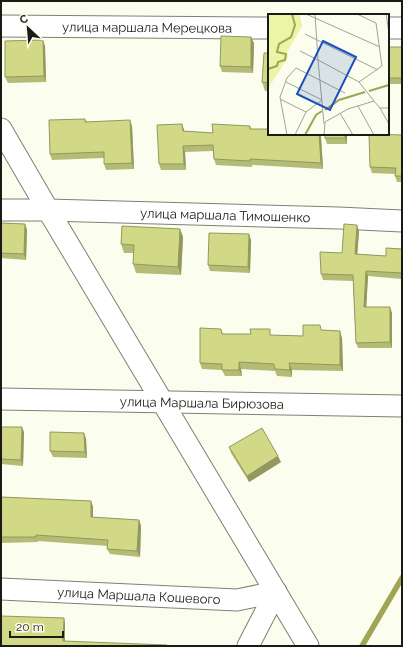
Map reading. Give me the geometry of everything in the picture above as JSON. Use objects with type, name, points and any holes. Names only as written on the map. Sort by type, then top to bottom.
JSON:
[{"type":"street","name":"улица маршала Мерецкова","points":[[1,26],[268,28]]},
{"type":"street","points":[[389,28],[402,28]]},
{"type":"street","points":[[1,129],[308,646]]},
{"type":"street","name":"улица маршала Тимошенко","points":[[1,210],[48,210],[402,221]]},
{"type":"street","name":"улица Маршала Бирюзова","points":[[1,399],[402,406]]},
{"type":"street","name":"улица Маршала Кошевого","points":[[1,589],[237,600],[276,592]]},
{"type":"street","points":[[248,646],[276,592]]},
{"type":"building","points":[[221,36],[251,37],[251,67],[220,66]]},
{"type":"building","points":[[43,40],[44,76],[5,77],[5,41]]},
{"type":"building","points":[[389,47],[402,47],[402,78],[389,78]]},
{"type":"building","points":[[264,53],[268,53],[268,83],[262,82]]},
{"type":"building","points":[[85,119],[85,122],[130,120],[132,163],[104,164],[104,152],[50,154],[49,120]]},
{"type":"building","points":[[182,124],[183,131],[213,133],[212,124],[250,126],[250,129],[268,129],[268,135],[319,135],[321,163],[250,159],[250,161],[214,159],[213,145],[183,146],[184,164],[159,164],[157,125]]},
{"type":"building","points":[[325,135],[345,135],[345,138],[325,138]]},
{"type":"building","points":[[369,135],[402,135],[402,176],[395,176],[396,168],[370,167]]},
{"type":"building","points":[[1,223],[25,224],[24,254],[1,253]]},
{"type":"building","points":[[344,224],[357,225],[355,254],[386,256],[386,248],[402,249],[402,273],[366,271],[364,307],[390,307],[390,342],[356,343],[353,275],[321,274],[320,252],[342,253]]},
{"type":"building","points":[[122,226],[180,229],[178,267],[133,264],[134,245],[121,244]]},
{"type":"building","points":[[209,233],[249,234],[248,267],[208,265]]},
{"type":"building","points":[[303,325],[320,325],[321,330],[340,331],[340,365],[289,363],[290,370],[275,369],[274,364],[239,362],[239,370],[222,370],[222,364],[200,363],[200,328],[221,329],[222,334],[251,334],[250,329],[270,329],[270,335],[303,336]]},
{"type":"building","points":[[1,427],[22,427],[21,460],[1,459]]},
{"type":"building","points":[[262,428],[278,456],[247,476],[229,447]]},
{"type":"building","points":[[50,432],[84,433],[85,452],[50,451]]},
{"type":"building","points":[[1,497],[91,501],[91,517],[139,520],[137,551],[107,549],[108,540],[36,535],[36,537],[1,537]]},
{"type":"building","points":[[1,616],[64,618],[63,641],[167,646],[1,646]]},
{"type":"waterway","points":[[362,646],[402,578]]}]
